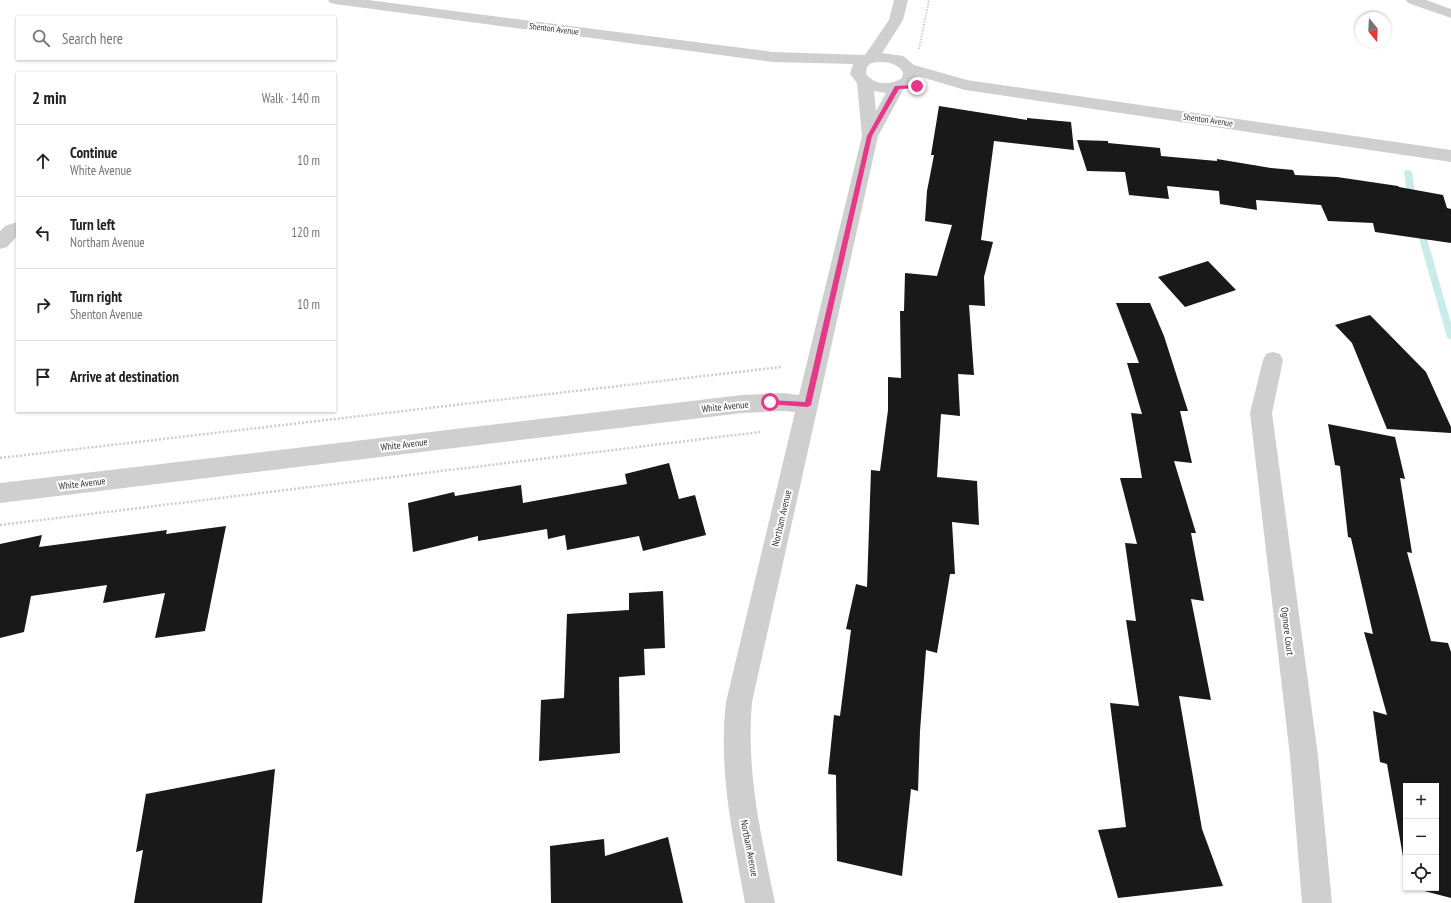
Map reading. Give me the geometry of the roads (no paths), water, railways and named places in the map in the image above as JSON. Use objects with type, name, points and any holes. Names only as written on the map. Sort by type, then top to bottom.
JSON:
[{"type":"street","name":"Shenton Avenue","points":[[335,0],[773,57],[844,73],[862,80]]},
{"type":"street","points":[[896,20],[900,41],[911,72],[909,80],[899,87],[883,88],[862,80],[858,70],[859,66],[869,59],[896,20],[901,0]]},
{"type":"street","points":[[1413,0],[1451,14]]},
{"type":"street","name":"Shenton Avenue","points":[[773,57],[869,59]]},
{"type":"street","points":[[869,59],[878,57],[894,59],[908,67]]},
{"type":"street","name":"Shenton Avenue","points":[[908,67],[965,85],[1451,156]]},
{"type":"street","name":"Northam Avenue","points":[[760,903],[737,778],[736,727],[739,702],[870,136],[867,92],[862,80]]},
{"type":"street","name":"Shenton Avenue","points":[[899,87],[965,85]]},
{"type":"street","name":"Northam Avenue","points":[[870,136],[899,87]]},
{"type":"street","points":[[0,242],[11,231],[16,228]]},
{"type":"street","name":"Ogmore Court","points":[[1273,360],[1261,413],[1278,562],[1304,756],[1317,903]]},
{"type":"street","name":"White Avenue","points":[[0,493],[742,404],[784,402],[808,405]]},
{"type":"waterway","points":[[1408,172],[1412,200]]},
{"type":"waterway","points":[[1420,228],[1451,337]]}]
